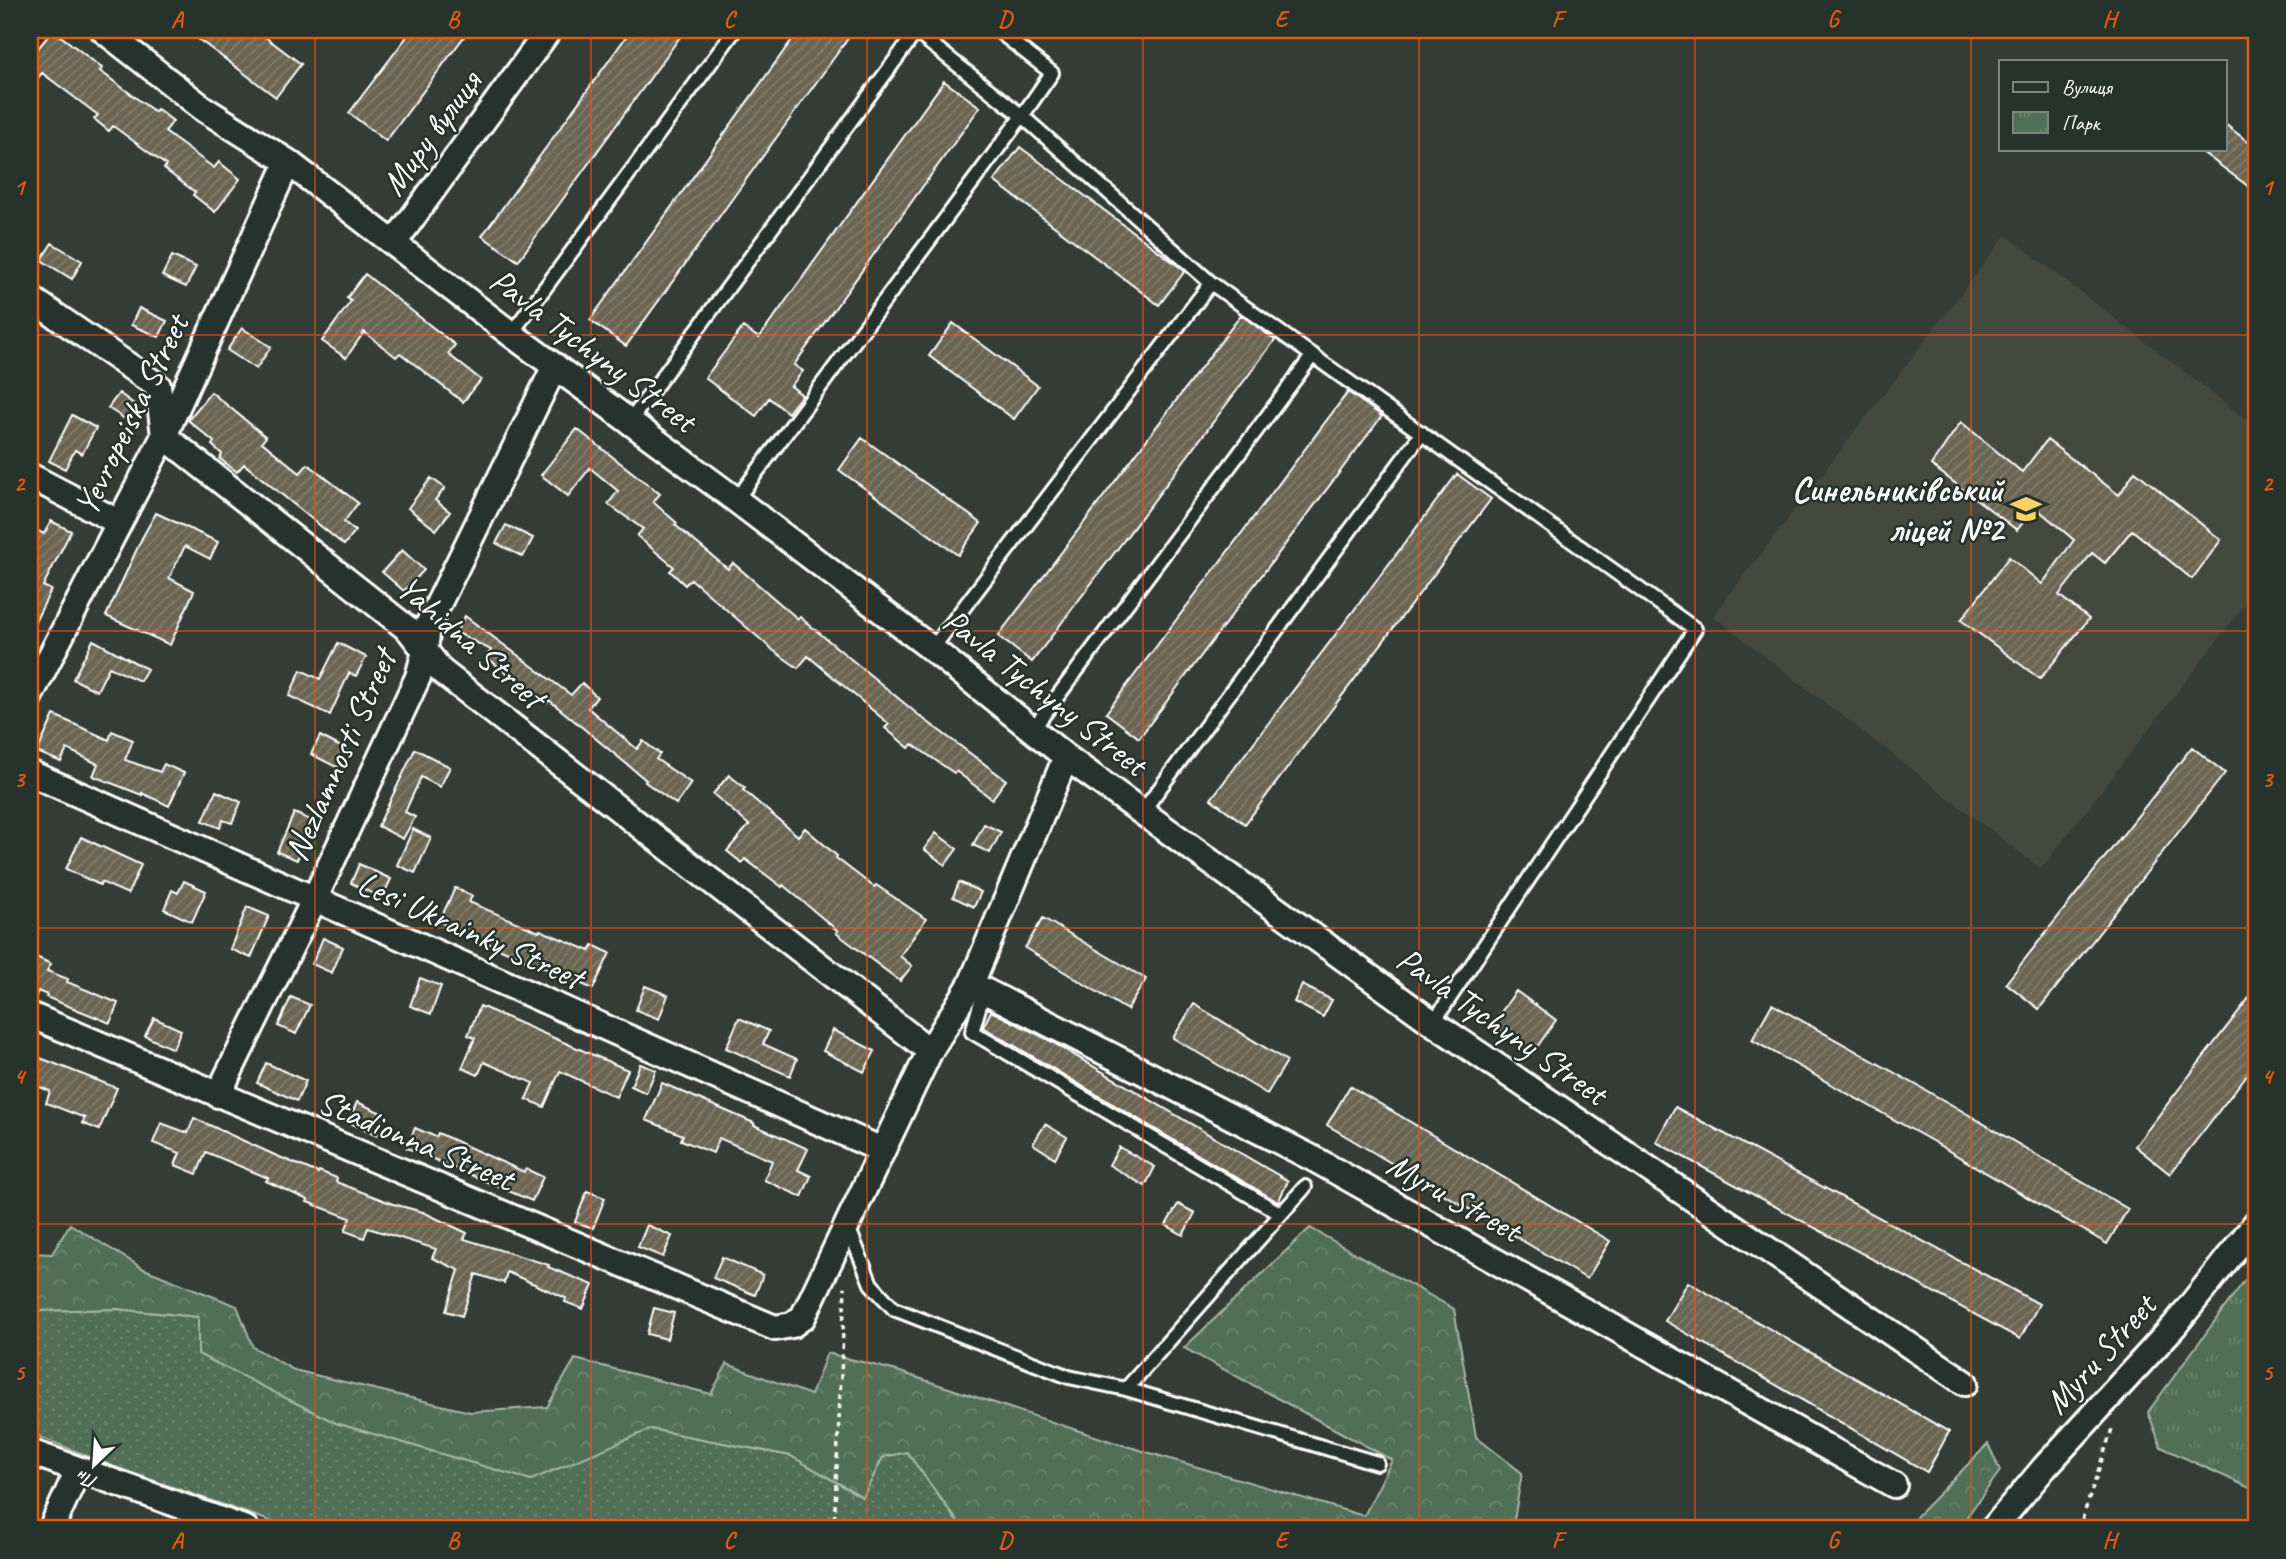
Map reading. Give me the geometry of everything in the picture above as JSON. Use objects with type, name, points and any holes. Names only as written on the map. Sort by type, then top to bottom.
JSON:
[{"type":"street","name":"Pavla Tychyny Street","points":[[103,30],[204,109],[288,162],[511,334],[736,500],[932,649],[1066,757],[1433,1023],[1965,1383]]},
{"type":"street","name":"Миру вулиця","points":[[394,243],[545,31]]},
{"type":"street","name":"Yevropeiska Street","points":[[30,695],[164,436],[288,162]]},
{"type":"street","points":[[30,298],[158,386],[164,436]]},
{"type":"street","name":"Nezlamnosti Street","points":[[218,1095],[314,900],[418,677],[428,625],[555,366]]},
{"type":"street","name":"Yahidna Street","points":[[164,436],[409,630],[441,671],[930,1051]]},
{"type":"street","points":[[30,476],[118,522]]},
{"type":"street","points":[[847,1224],[930,1051],[977,988],[1066,757]]},
{"type":"street","name":"Lesi Ukrainky Street","points":[[30,773],[882,1150]]},
{"type":"street","name":"Myru Street","points":[[977,988],[1314,1159],[1894,1485]]},
{"type":"street","name":"Stadionna Street","points":[[30,1015],[775,1328],[792,1325],[803,1317],[847,1224]]},
{"type":"street","name":"Myru Street","points":[[1993,1529],[2253,1234]]},
{"type":"street","points":[[30,1452],[246,1529]]},
{"type":"street","points":[[51,1529],[78,1470]]},
{"type":"lane","points":[[511,334],[735,30]]},
{"type":"lane","points":[[736,500],[1052,73],[997,30]]},
{"type":"lane","points":[[629,421],[915,31],[1022,116],[1211,283],[1696,629],[1433,1023]]},
{"type":"lane","points":[[932,649],[1211,283]]},
{"type":"lane","points":[[1033,729],[1313,355]]},
{"type":"lane","points":[[1143,811],[1422,433]]},
{"type":"lane","points":[[977,988],[972,1032],[1281,1214]]},
{"type":"lane","points":[[1126,1388],[1305,1187]]},
{"type":"lane","points":[[847,1224],[871,1284],[894,1308],[1069,1377],[1126,1388],[1377,1462]]},
{"type":"path","points":[[834,1529],[845,1277]]},
{"type":"shaded area","name":"Синельниківський ліцей №2","points":[[2006,235],[2256,427],[2256,590],[2041,869],[1713,616]]},
{"type":"green space","points":[[70,1224],[144,1269],[237,1306],[253,1347],[294,1370],[470,1412],[547,1407],[575,1359],[711,1394],[727,1364],[811,1395],[827,1353],[897,1371],[1116,1443],[1364,1516],[1392,1460],[1184,1348],[1310,1228],[1454,1309],[1476,1437],[1522,1473],[1514,1520],[1556,1529],[1206,1529],[1184,1523],[1145,1529],[966,1529],[961,1526],[907,1452],[883,1457],[863,1497],[791,1456],[651,1429],[531,1480],[336,1423],[198,1354],[198,1317],[117,1309],[30,1311],[30,1253],[52,1254]]},
{"type":"green space","points":[[2256,1265],[2256,1491],[2161,1447],[2148,1412]]},
{"type":"green space","points":[[117,1309],[199,1317],[198,1354],[336,1423],[531,1480],[650,1429],[791,1456],[862,1497],[883,1457],[907,1452],[960,1526],[966,1529],[293,1529],[115,1467],[30,1433],[30,1311]]},
{"type":"green space","points":[[1988,1444],[2000,1471],[1958,1529],[1907,1529],[1918,1515]]},
{"type":"building","points":[[53,30],[102,68],[100,71],[155,112],[157,109],[173,121],[165,132],[214,168],[219,162],[240,179],[215,212],[193,195],[195,192],[164,169],[166,165],[113,126],[109,131],[94,119],[98,115],[42,73],[30,88],[30,58]]},
{"type":"building","points":[[186,30],[256,30],[301,64],[276,97]]},
{"type":"building","points":[[412,30],[469,30],[386,141],[349,113]]},
{"type":"building","points":[[631,30],[685,30],[518,261],[482,236]]},
{"type":"building","points":[[799,30],[854,30],[626,346],[590,320]]},
{"type":"building","points":[[944,81],[980,107],[794,365],[803,371],[791,386],[802,395],[788,413],[769,398],[756,416],[705,378],[743,327],[759,338]]},
{"type":"building","points":[[2226,125],[2256,148],[2256,192],[2199,150],[2226,150]]},
{"type":"building","points":[[1020,147],[1185,271],[1159,305],[994,181]]},
{"type":"building","points":[[52,243],[82,261],[72,279],[41,260]]},
{"type":"building","points":[[172,256],[196,267],[186,287],[162,276]]},
{"type":"building","points":[[365,274],[455,345],[448,354],[481,380],[463,402],[400,353],[396,357],[364,332],[346,358],[322,341],[351,301],[347,298]]},
{"type":"building","points":[[139,308],[167,321],[159,337],[131,325]]},
{"type":"building","points":[[1241,315],[1275,340],[1032,662],[998,636]]},
{"type":"building","points":[[953,323],[1038,386],[1014,419],[929,356]]},
{"type":"building","points":[[242,328],[271,347],[256,369],[227,350]]},
{"type":"building","points":[[211,392],[266,437],[262,442],[300,473],[308,464],[358,503],[344,522],[355,531],[344,545],[244,464],[237,472],[220,459],[222,454],[212,445],[214,442],[188,420]]},
{"type":"building","points":[[1348,392],[1382,416],[1139,738],[1106,713]]},
{"type":"building","points":[[119,393],[138,407],[128,421],[108,408]]},
{"type":"building","points":[[72,415],[96,428],[82,454],[75,450],[65,469],[49,461]]},
{"type":"building","points":[[1961,422],[2022,472],[2047,440],[2119,495],[2135,471],[2221,540],[2192,579],[2132,530],[2105,563],[2092,553],[2059,595],[2089,619],[2040,679],[1961,620],[2009,557],[2042,584],[2074,540],[2035,507],[2017,530],[1931,465]]},
{"type":"building","points":[[577,429],[660,494],[653,502],[677,523],[675,525],[728,569],[733,563],[798,619],[800,617],[921,717],[1006,780],[992,799],[956,771],[954,773],[912,744],[909,748],[885,728],[889,724],[808,656],[798,668],[774,651],[691,579],[685,585],[670,571],[674,567],[637,536],[643,529],[608,504],[618,491],[590,468],[568,496],[541,475]]},
{"type":"building","points":[[862,438],[981,523],[958,555],[839,470]]},
{"type":"building","points":[[1457,474],[1491,499],[1245,824],[1211,799]]},
{"type":"building","points":[[431,478],[445,488],[435,500],[450,512],[436,530],[408,508]]},
{"type":"building","points":[[156,513],[218,542],[210,559],[185,546],[169,578],[194,591],[170,645],[106,616]]},
{"type":"building","points":[[51,521],[71,531],[43,586],[51,590],[30,632],[30,542],[36,530],[44,534]]},
{"type":"building","points":[[506,525],[533,538],[523,557],[496,543]]},
{"type":"building","points":[[402,550],[424,570],[404,591],[382,572]]},
{"type":"building","points":[[465,616],[571,695],[582,683],[597,697],[588,708],[637,749],[643,741],[660,754],[656,759],[691,783],[676,804],[645,782],[646,780],[549,700],[547,703],[486,657],[491,650],[456,632]]},
{"type":"building","points":[[93,640],[147,669],[140,681],[109,667],[97,691],[73,679]]},
{"type":"building","points":[[338,643],[366,657],[356,676],[349,673],[330,715],[289,696],[301,670],[320,679]]},
{"type":"building","points":[[54,715],[109,740],[112,731],[133,740],[125,760],[160,772],[164,764],[184,773],[169,806],[142,793],[93,776],[98,764],[67,749],[61,762],[37,752]]},
{"type":"building","points":[[320,736],[347,750],[338,768],[311,754]]},
{"type":"building","points":[[2192,747],[2225,773],[2039,1009],[2006,983]]},
{"type":"building","points":[[415,749],[450,767],[440,787],[421,777],[405,812],[415,817],[403,839],[378,826]]},
{"type":"building","points":[[729,775],[798,836],[805,828],[837,856],[836,858],[874,887],[876,885],[926,919],[900,956],[912,966],[900,981],[836,933],[838,931],[783,885],[782,887],[745,859],[742,863],[727,851],[749,825],[713,794]]},
{"type":"building","points":[[216,791],[241,802],[232,823],[223,820],[220,828],[203,821]]},
{"type":"building","points":[[294,813],[313,821],[297,860],[277,852]]},
{"type":"building","points":[[984,824],[1001,832],[990,853],[973,845]]},
{"type":"building","points":[[413,829],[431,838],[415,873],[397,865]]},
{"type":"building","points":[[936,833],[957,849],[945,865],[924,849]]},
{"type":"building","points":[[81,837],[141,865],[128,894],[101,882],[100,885],[66,869]]},
{"type":"building","points":[[359,864],[391,879],[382,898],[351,883]]},
{"type":"building","points":[[184,881],[206,891],[192,922],[164,909],[172,890],[178,893]]},
{"type":"building","points":[[959,882],[981,892],[974,907],[953,897]]},
{"type":"building","points":[[455,888],[472,896],[469,902],[539,932],[540,930],[590,951],[593,945],[610,953],[593,989],[439,922]]},
{"type":"building","points":[[247,907],[269,916],[251,958],[230,949]]},
{"type":"building","points":[[1043,918],[1146,979],[1127,1010],[1025,948]]},
{"type":"building","points":[[323,938],[343,947],[332,973],[312,964]]},
{"type":"building","points":[[30,954],[51,964],[47,971],[118,1003],[110,1023],[46,997],[47,995],[38,991],[34,1001],[30,1000]]},
{"type":"building","points":[[420,978],[441,986],[431,1014],[410,1006]]},
{"type":"building","points":[[1302,985],[1332,1000],[1323,1017],[1294,1002]]},
{"type":"building","points":[[645,986],[668,995],[659,1019],[636,1010]]},
{"type":"building","points":[[2256,989],[2256,1063],[2170,1174],[2135,1146]]},
{"type":"building","points":[[1516,991],[1556,1020],[1532,1054],[1492,1025]]},
{"type":"building","points":[[291,997],[310,1005],[296,1034],[278,1026]]},
{"type":"building","points":[[1194,1004],[1287,1061],[1267,1094],[1173,1038]]},
{"type":"building","points":[[1772,1004],[1952,1105],[2128,1209],[2107,1244],[1932,1141],[1752,1040]]},
{"type":"building","points":[[480,1006],[628,1070],[616,1097],[560,1071],[544,1107],[526,1099],[533,1083],[484,1062],[478,1075],[462,1068],[475,1038],[468,1035]]},
{"type":"building","points":[[991,1011],[1045,1038],[1288,1181],[1278,1202],[983,1027]]},
{"type":"building","points":[[154,1018],[181,1030],[173,1049],[145,1036]]},
{"type":"building","points":[[739,1018],[769,1031],[763,1044],[797,1059],[790,1076],[726,1048]]},
{"type":"building","points":[[833,1030],[875,1051],[864,1072],[823,1051]]},
{"type":"building","points":[[30,1054],[117,1088],[99,1130],[82,1123],[85,1118],[46,1103],[50,1091],[30,1083]]},
{"type":"building","points":[[266,1063],[306,1081],[297,1101],[257,1083]]},
{"type":"building","points":[[640,1064],[656,1070],[646,1093],[631,1086]]},
{"type":"building","points":[[662,1083],[808,1149],[798,1170],[811,1176],[802,1197],[764,1180],[772,1161],[719,1138],[713,1153],[681,1140],[683,1135],[646,1120]]},
{"type":"building","points":[[1350,1086],[1610,1241],[1587,1279],[1327,1125]]},
{"type":"building","points":[[357,1102],[386,1115],[377,1135],[348,1122]]},
{"type":"building","points":[[1675,1107],[2039,1304],[2020,1339],[1656,1142]]},
{"type":"building","points":[[194,1118],[277,1156],[337,1178],[336,1182],[393,1204],[423,1212],[467,1233],[464,1239],[549,1265],[548,1267],[593,1285],[583,1309],[565,1302],[566,1298],[507,1272],[504,1283],[476,1274],[462,1316],[446,1311],[459,1270],[432,1258],[436,1249],[368,1228],[364,1238],[345,1231],[350,1218],[307,1202],[308,1200],[266,1181],[268,1178],[206,1152],[197,1174],[175,1165],[180,1153],[153,1143],[161,1123],[188,1133]]},
{"type":"building","points":[[1045,1124],[1067,1137],[1055,1158],[1033,1144]]},
{"type":"building","points":[[415,1128],[436,1137],[438,1133],[524,1172],[526,1169],[543,1177],[532,1201],[407,1148]]},
{"type":"building","points":[[1119,1147],[1155,1167],[1145,1186],[1109,1165]]},
{"type":"building","points":[[587,1191],[605,1198],[593,1228],[575,1222]]},
{"type":"building","points":[[1178,1204],[1195,1213],[1183,1235],[1166,1225]]},
{"type":"building","points":[[647,1225],[672,1236],[663,1257],[638,1247]]},
{"type":"building","points":[[722,1257],[763,1275],[755,1295],[713,1278]]},
{"type":"building","points":[[1688,1282],[1949,1432],[1927,1472],[1665,1321]]},
{"type":"building","points":[[654,1308],[674,1313],[667,1339],[647,1334]]},
{"type":"place","name":"Синельниківський ліцей №2","points":[[2026,509]]}]
